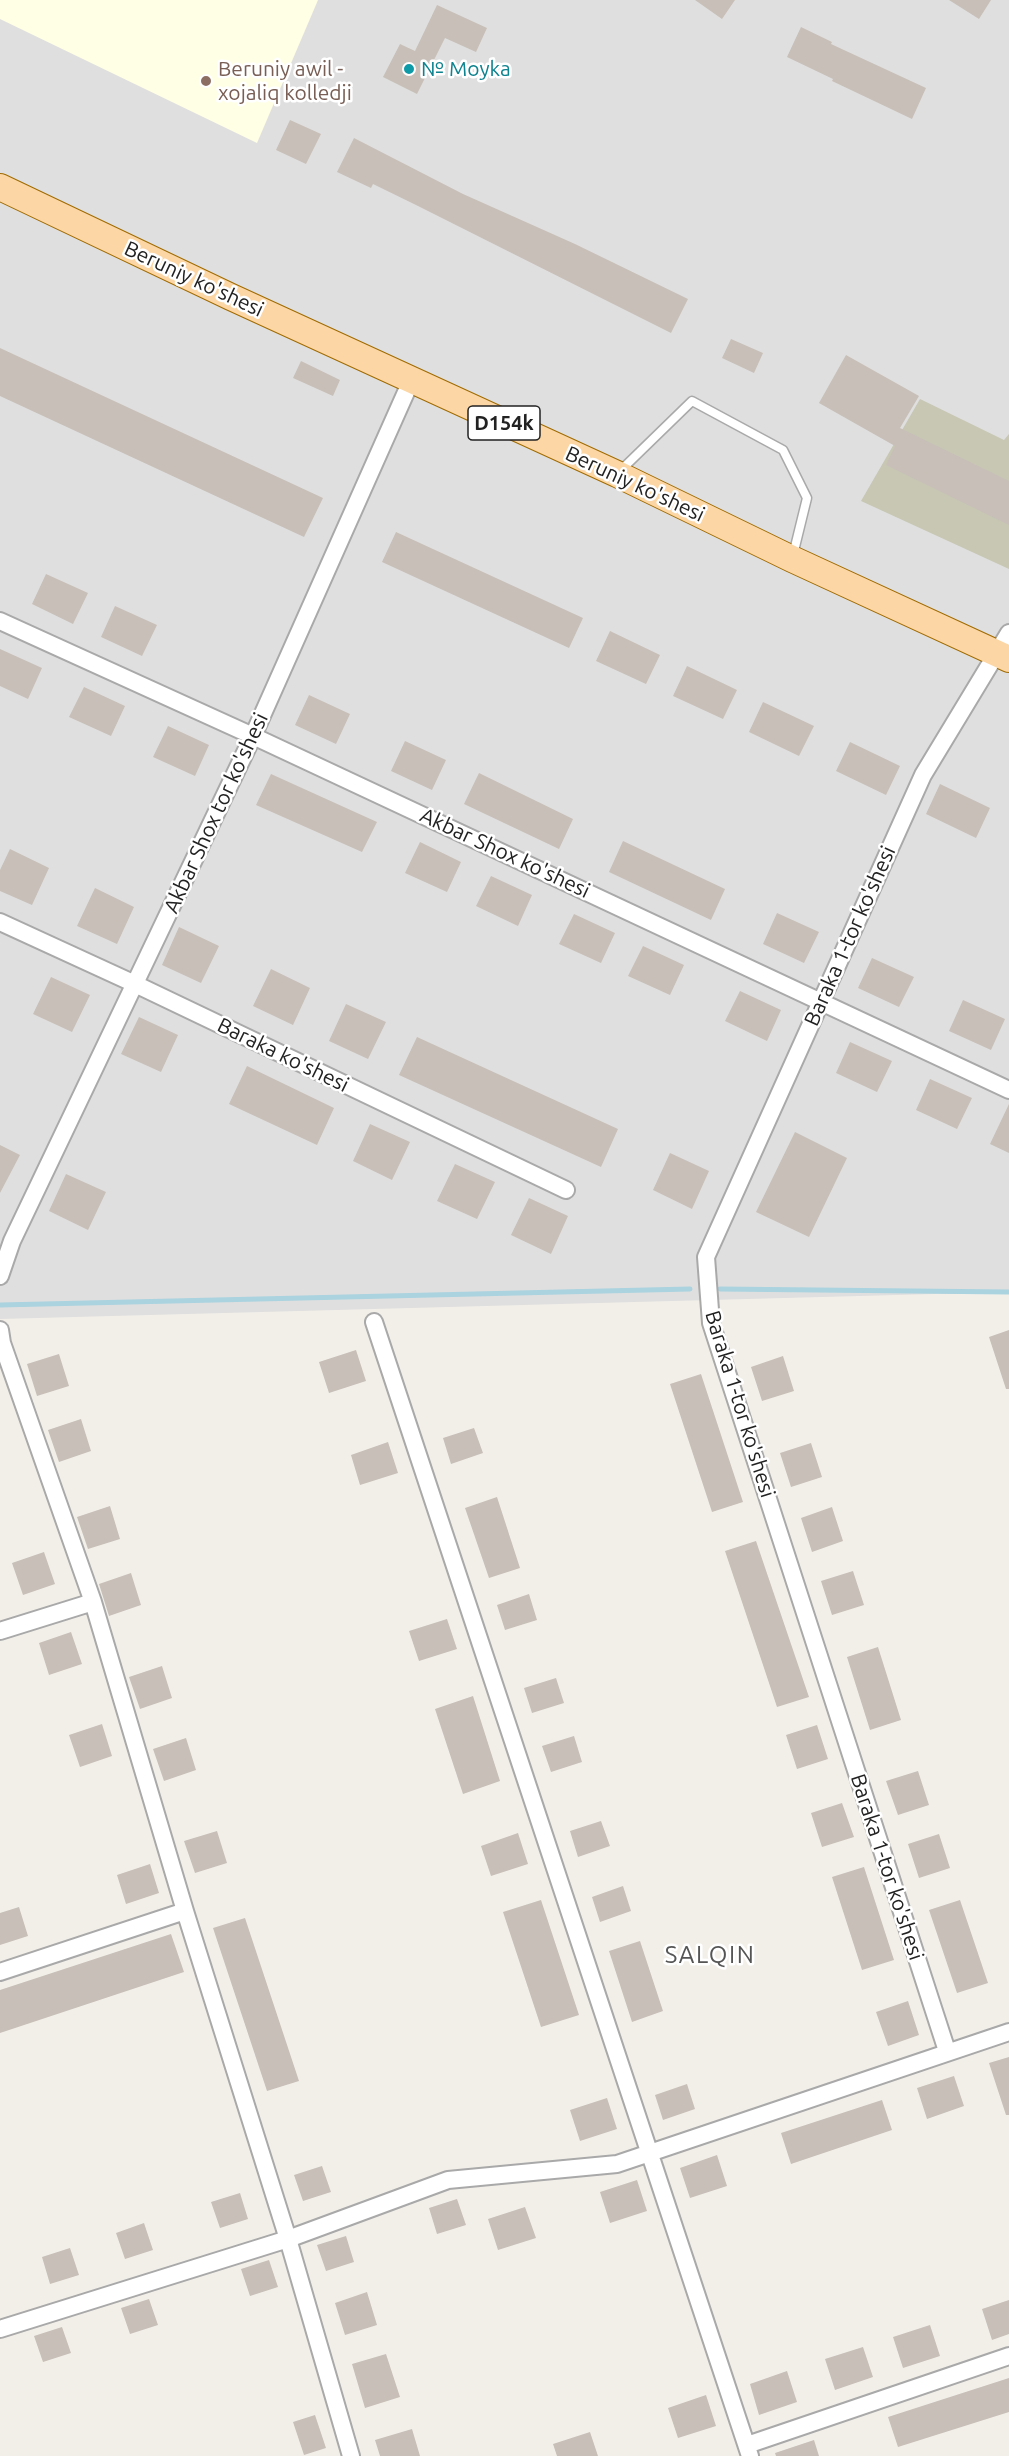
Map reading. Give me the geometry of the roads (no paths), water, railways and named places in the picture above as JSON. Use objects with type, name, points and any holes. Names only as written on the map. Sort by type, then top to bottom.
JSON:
[{"type":"main road","name":"Beruniy ko'shesi","points":[[0,187],[411,381],[617,474],[792,559],[1005,648]]},
{"type":"street","name":"Akbar Shox tor ko'shesi","points":[[0,1276],[6,1238],[135,984],[253,736],[411,381]]},
{"type":"street","name":"Akbar Shox ko'shesi","points":[[0,621],[821,1000],[1009,1090]]},
{"type":"street","name":"Baraka 1-tor ko'shesi","points":[[947,2051],[711,1323],[706,1257],[923,775],[1005,648]]},
{"type":"street","name":"Baraka ko'shesi","points":[[0,922],[566,1190]]},
{"type":"street","points":[[374,1322],[748,2450],[1009,2356]]},
{"type":"street","points":[[0,1330],[2,1344],[93,1602],[185,1911],[288,2239],[351,2456]]},
{"type":"street","points":[[0,1631],[93,1602]]},
{"type":"street","points":[[0,1972],[185,1911]]},
{"type":"street","points":[[0,2329],[288,2239],[448,2181],[617,2164],[1009,2032]]},
{"type":"lane","points":[[617,474],[692,401],[783,450],[807,498],[792,559]]},
{"type":"waterway","points":[[0,1305],[690,1289]]},
{"type":"waterway","points":[[720,1289],[1009,1292]]},
{"type":"place","name":"№ Moyka","points":[[409,69]]},
{"type":"place","name":"Beruniy awil - xojaliq kolledji","points":[[206,81]]},
{"type":"district","name":"SALQIN","points":[[710,1955]]}]
